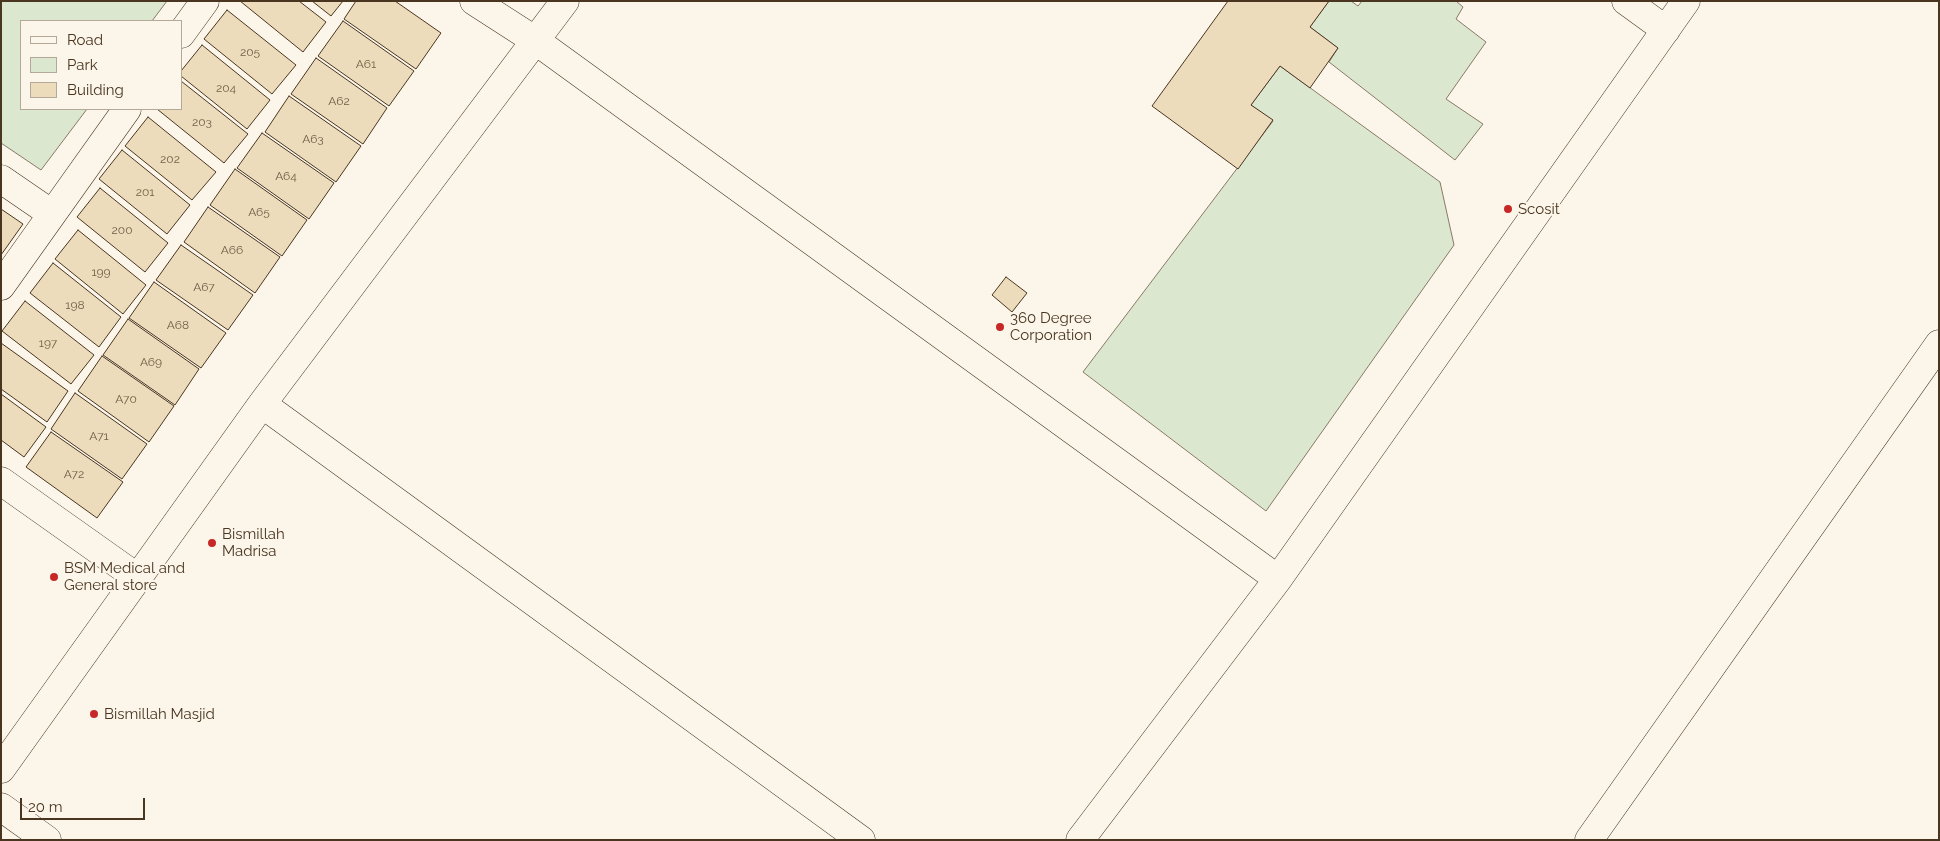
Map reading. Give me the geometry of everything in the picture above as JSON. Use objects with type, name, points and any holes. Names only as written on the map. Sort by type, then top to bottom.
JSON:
[{"type":"street","points":[[182,33],[205,1]]},
{"type":"street","points":[[474,1],[536,41],[1278,579]]},
{"type":"street","points":[[1,769],[262,404],[565,1]]},
{"type":"street","points":[[1626,1],[1666,30]]},
{"type":"street","points":[[1080,840],[1278,579],[1686,1]]},
{"type":"street","points":[[1,286],[126,110]]},
{"type":"street","points":[[1,179],[52,214]]},
{"type":"street","points":[[1589,840],[1939,344]]},
{"type":"street","points":[[262,404],[861,840]]},
{"type":"street","points":[[1,481],[138,578]]},
{"type":"street","points":[[1,807],[47,840]]},
{"type":"green space","points":[[1,1],[167,1],[153,20],[20,20],[20,110],[86,110],[41,170],[1,143]]},
{"type":"green space","points":[[1329,1],[1351,1],[1358,6],[1362,1],[1456,1],[1463,7],[1456,19],[1486,42],[1446,99],[1483,124],[1455,160],[1329,62],[1338,48],[1310,27]]},
{"type":"green space","points":[[1280,66],[1440,182],[1454,245],[1266,511],[1083,372],[1273,121],[1251,105]]},
{"type":"building","points":[[240,1],[299,1],[326,22],[303,52]]},
{"type":"building","points":[[312,1],[343,1],[331,16]]},
{"type":"building","points":[[356,1],[395,1],[441,33],[416,69],[344,19]]},
{"type":"building","points":[[1228,1],[1329,1],[1310,27],[1338,48],[1310,88],[1280,66],[1251,105],[1273,120],[1238,169],[1152,106]]},
{"type":"building","points":[[227,10],[296,65],[272,94],[204,39]]},
{"type":"building","points":[[343,21],[414,71],[389,106],[318,56]]},
{"type":"building","points":[[202,45],[270,100],[247,129],[182,77],[182,70]]},
{"type":"building","points":[[316,58],[387,108],[363,144],[291,94]]},
{"type":"building","points":[[182,82],[248,134],[224,163],[158,110],[182,110]]},
{"type":"building","points":[[289,96],[361,146],[336,182],[265,132]]},
{"type":"building","points":[[148,117],[216,172],[192,200],[125,146]]},
{"type":"building","points":[[262,133],[334,183],[309,219],[237,168]]},
{"type":"building","points":[[122,150],[190,205],[167,234],[99,179]]},
{"type":"building","points":[[235,169],[307,220],[282,256],[210,205]]},
{"type":"building","points":[[100,188],[168,243],[145,272],[77,217]]},
{"type":"building","points":[[208,207],[280,257],[255,293],[184,242]]},
{"type":"building","points":[[1,209],[23,224],[1,255]]},
{"type":"building","points":[[78,230],[146,285],[123,314],[55,259]]},
{"type":"building","points":[[181,245],[253,295],[228,330],[156,280]]},
{"type":"building","points":[[53,263],[121,317],[99,347],[30,293]]},
{"type":"building","points":[[1006,277],[1027,293],[1012,312],[992,295]]},
{"type":"building","points":[[154,282],[226,333],[201,368],[129,318]]},
{"type":"building","points":[[25,301],[94,355],[71,384],[2,331]]},
{"type":"building","points":[[128,319],[199,369],[175,405],[103,355]]},
{"type":"building","points":[[1,343],[68,391],[47,422],[1,389]]},
{"type":"building","points":[[102,356],[174,406],[149,442],[78,391]]},
{"type":"building","points":[[75,393],[147,444],[122,479],[51,429]]},
{"type":"building","points":[[1,394],[46,427],[24,457],[1,440]]},
{"type":"building","points":[[51,432],[123,482],[97,518],[26,467]]},
{"type":"place","name":"Scosit","points":[[1508,209]]},
{"type":"place","name":"360 Degree Corporation","points":[[1000,327]]},
{"type":"place","name":"Bismillah Madrisa","points":[[212,543]]},
{"type":"place","name":"BSM Medical and General store","points":[[54,577]]},
{"type":"place","name":"Bismillah Masjid","points":[[94,714]]}]
